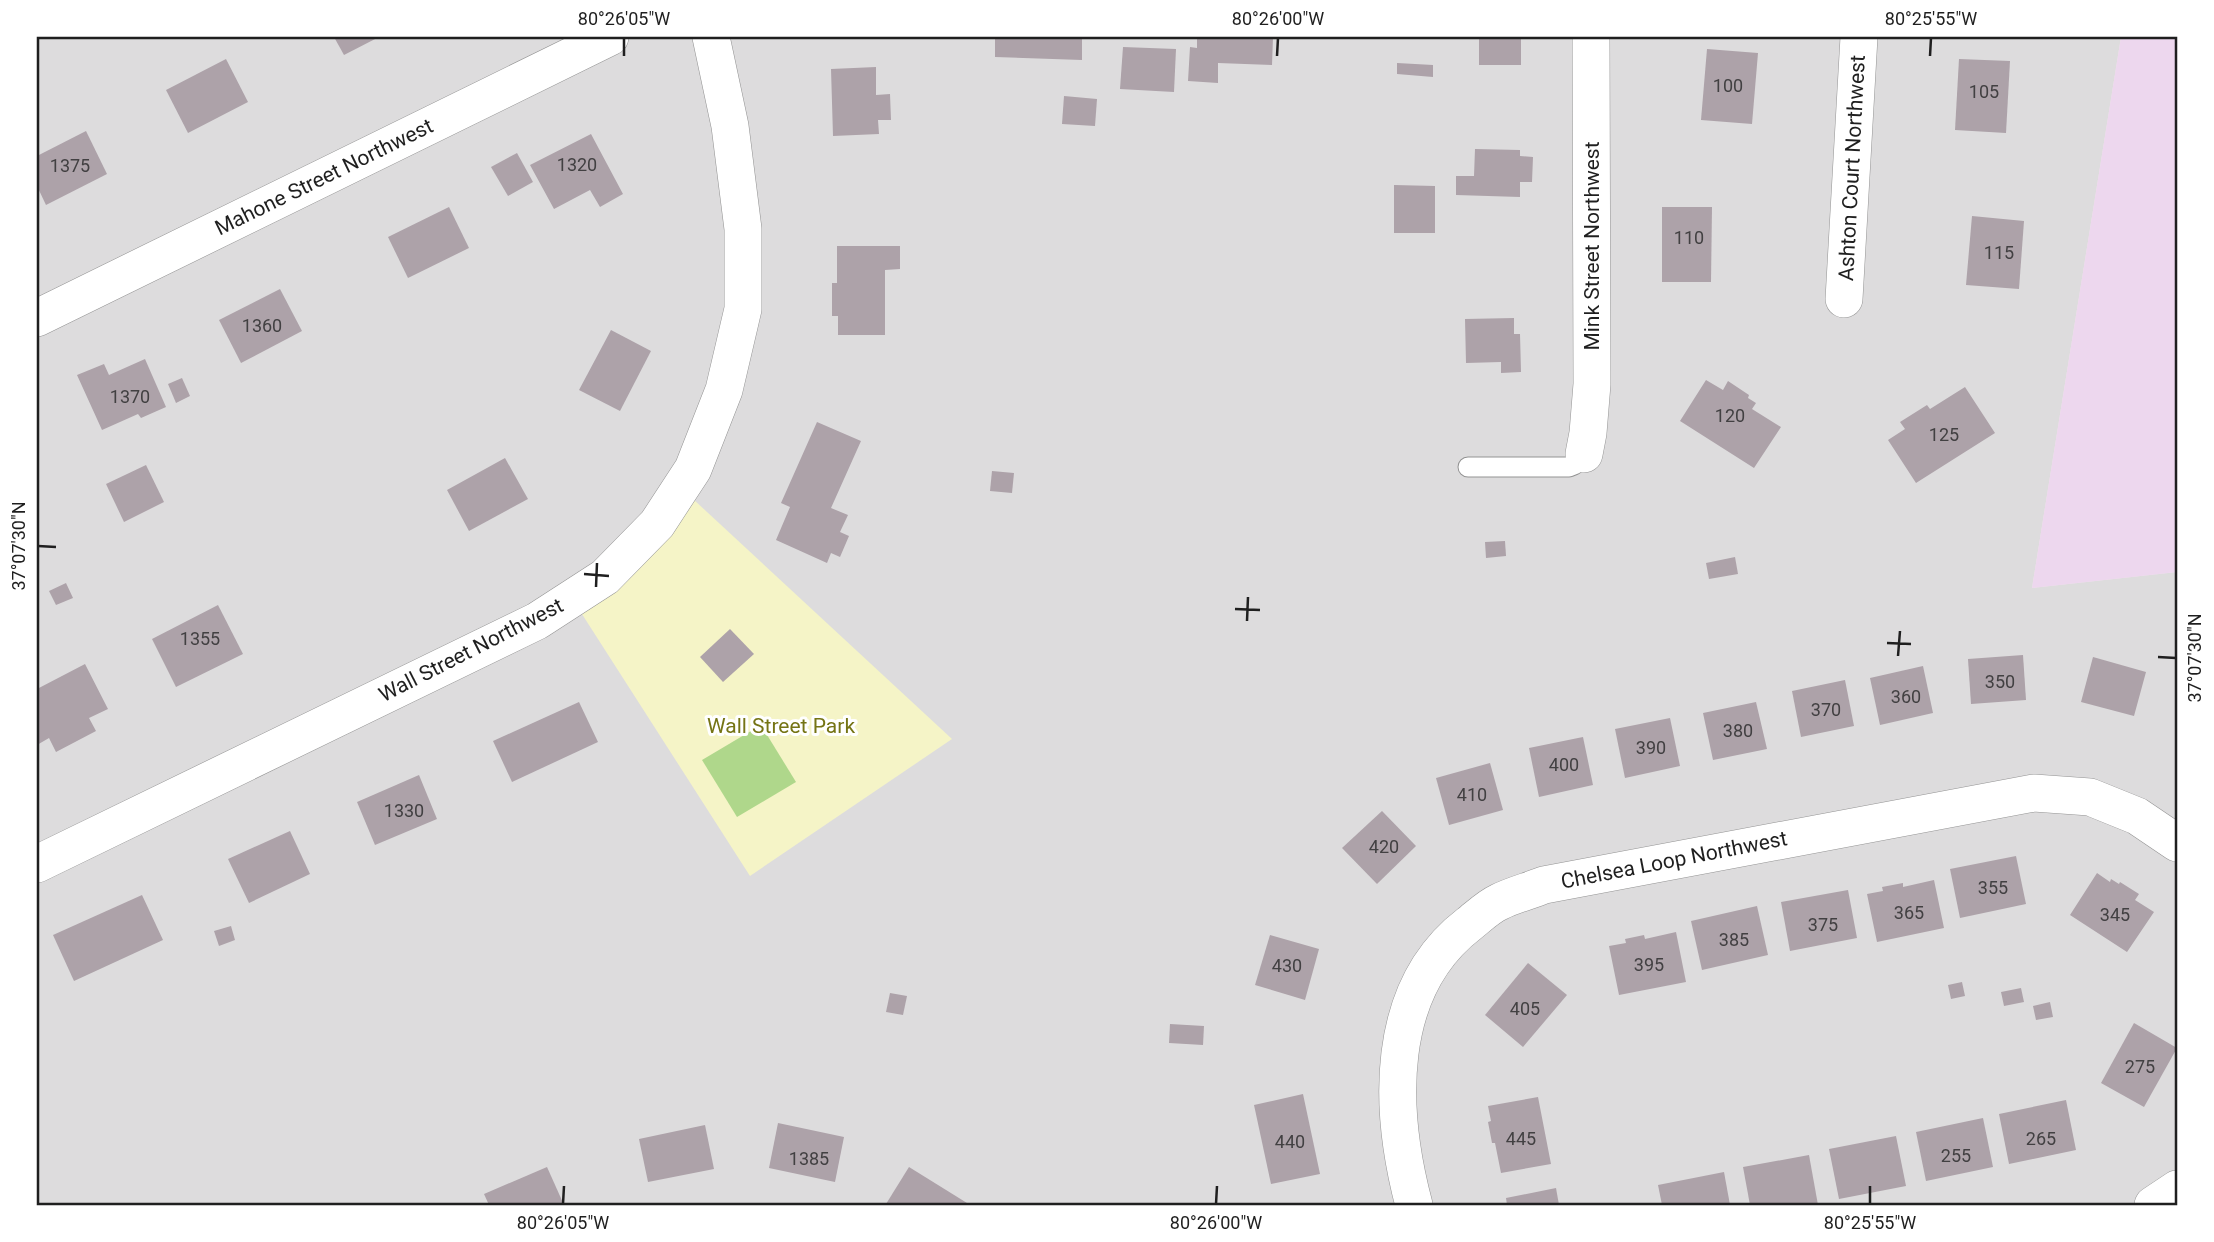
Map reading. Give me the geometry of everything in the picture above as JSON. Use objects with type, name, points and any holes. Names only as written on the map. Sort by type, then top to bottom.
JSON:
[{"type":"street","name":"Mahone Street Northwest","points":[[37,318],[610,37]]},
{"type":"street","name":"Wall Street Northwest","points":[[37,864],[537,621],[605,577],[657,524],[693,469],[724,390],[743,309],[743,229],[730,126],[710,37]]},
{"type":"street","name":"Mink Street Northwest","points":[[1584,454],[1592,384],[1591,37]]},
{"type":"street","name":"Ashton Court Northwest","points":[[1844,299],[1859,37]]},
{"type":"street","name":"Chelsea Loop Northwest","points":[[1414,1205],[1405,1172],[1396,1101],[1401,1040],[1418,984],[1451,938],[1497,903],[1544,885],[2034,793],[2090,797],[2137,816],[2177,843]]},
{"type":"street","points":[[2153,1205],[2177,1189]]},
{"type":"lane","points":[[1468,467],[1569,467],[1574,466],[1584,454]]},
{"type":"shaded area","points":[[37,37],[2121,37],[2032,588],[2177,572],[2177,1205],[37,1205]]},
{"type":"shaded area","points":[[2121,37],[2177,37],[2177,572],[2032,588]]},
{"type":"green space","name":"Wall Street Park","points":[[693,499],[952,739],[750,876],[580,611]]},
{"type":"green space","points":[[761,725],[796,782],[737,817],[702,760]]},
{"type":"building","points":[[334,37],[379,37],[344,55]]},
{"type":"building","points":[[995,37],[1082,37],[1082,60],[995,57]]},
{"type":"building","points":[[1197,37],[1273,37],[1272,65],[1218,63],[1218,83],[1188,81],[1190,47],[1197,48]]},
{"type":"building","points":[[1479,37],[1521,37],[1521,65],[1479,65]]},
{"type":"building","points":[[1123,47],[1176,49],[1174,92],[1120,89]]},
{"type":"building","points":[[1707,49],[1758,53],[1752,124],[1701,120]]},
{"type":"building","points":[[226,59],[248,102],[188,133],[166,90]]},
{"type":"building","points":[[1959,59],[2010,61],[2006,133],[1955,130]]},
{"type":"building","points":[[1397,63],[1433,65],[1433,77],[1397,74]]},
{"type":"building","points":[[876,67],[876,95],[890,94],[891,120],[878,120],[879,134],[833,136],[831,69]]},
{"type":"building","points":[[1064,96],[1097,99],[1095,126],[1062,124]]},
{"type":"building","points":[[86,131],[107,174],[46,205],[37,186],[37,156]]},
{"type":"building","points":[[591,134],[623,194],[600,207],[590,190],[554,209],[530,165]]},
{"type":"building","points":[[1475,149],[1520,150],[1520,156],[1533,157],[1532,182],[1520,182],[1520,197],[1456,195],[1456,176],[1474,176]]},
{"type":"building","points":[[517,153],[533,182],[508,196],[491,167]]},
{"type":"building","points":[[1394,185],[1435,186],[1435,233],[1394,233]]},
{"type":"building","points":[[449,207],[469,248],[408,278],[388,237]]},
{"type":"building","points":[[1662,207],[1712,207],[1711,282],[1662,282]]},
{"type":"building","points":[[1972,216],[2024,221],[2019,289],[1966,285]]},
{"type":"building","points":[[837,246],[900,246],[900,269],[885,270],[885,335],[838,335],[838,316],[832,316],[832,283],[837,283]]},
{"type":"building","points":[[280,289],[302,331],[241,363],[219,320]]},
{"type":"building","points":[[1514,318],[1514,334],[1520,334],[1521,372],[1501,373],[1501,362],[1466,363],[1465,319]]},
{"type":"building","points":[[611,330],[651,351],[620,411],[579,390]]},
{"type":"building","points":[[145,359],[166,407],[141,418],[138,414],[102,430],[77,375],[104,364],[109,375]]},
{"type":"building","points":[[182,378],[190,396],[176,403],[168,384]]},
{"type":"building","points":[[1706,380],[1723,390],[1728,381],[1756,403],[1752,409],[1781,427],[1754,468],[1680,421]]},
{"type":"building","points":[[1965,387],[1995,433],[1916,483],[1888,440],[1905,429],[1900,422],[1927,405],[1930,409]]},
{"type":"building","points":[[817,422],[861,441],[831,508],[848,515],[840,532],[849,536],[840,557],[831,553],[827,563],[776,540],[790,507],[781,503]]},
{"type":"building","points":[[505,458],[528,499],[469,531],[447,490]]},
{"type":"building","points":[[146,465],[164,502],[124,522],[106,484]]},
{"type":"building","points":[[992,471],[1014,473],[1012,493],[990,491]]},
{"type":"building","points":[[1505,541],[1506,556],[1486,558],[1485,542]]},
{"type":"building","points":[[1735,557],[1738,574],[1709,579],[1706,563]]},
{"type":"building","points":[[66,583],[73,598],[56,605],[49,591]]},
{"type":"building","points":[[218,605],[243,654],[176,687],[152,639]]},
{"type":"building","points":[[730,629],[754,654],[723,682],[700,657]]},
{"type":"building","points":[[2023,655],[2026,700],[1971,704],[1968,659]]},
{"type":"building","points":[[2093,657],[2146,672],[2134,716],[2081,702]]},
{"type":"building","points":[[85,664],[108,709],[89,718],[96,731],[56,752],[49,738],[37,745],[37,689]]},
{"type":"building","points":[[1923,666],[1933,713],[1880,725],[1870,678]]},
{"type":"building","points":[[1845,680],[1854,726],[1801,737],[1792,691]]},
{"type":"building","points":[[579,702],[598,742],[512,782],[493,741]]},
{"type":"building","points":[[1756,702],[1767,749],[1713,760],[1703,713]]},
{"type":"building","points":[[1670,718],[1680,766],[1625,778],[1615,729]]},
{"type":"building","points":[[1583,737],[1593,785],[1539,797],[1529,748]]},
{"type":"building","points":[[1490,763],[1503,810],[1449,825],[1436,778]]},
{"type":"building","points":[[419,775],[437,819],[375,845],[357,802]]},
{"type":"building","points":[[1382,811],[1416,846],[1377,884],[1342,848]]},
{"type":"building","points":[[290,831],[310,874],[249,903],[228,859]]},
{"type":"building","points":[[2016,856],[2026,904],[1960,918],[1950,869]]},
{"type":"building","points":[[2097,873],[2110,882],[2111,879],[2119,884],[2120,882],[2139,894],[2135,900],[2154,912],[2127,952],[2070,915]]},
{"type":"building","points":[[1934,880],[1944,928],[1877,942],[1867,894],[1883,891],[1882,887],[1903,883],[1903,887]]},
{"type":"building","points":[[1848,890],[1857,938],[1790,951],[1781,902]]},
{"type":"building","points":[[142,895],[163,940],[74,981],[53,935]]},
{"type":"building","points":[[1757,906],[1768,955],[1702,970],[1691,921]]},
{"type":"building","points":[[231,926],[235,940],[219,946],[214,931]]},
{"type":"building","points":[[1676,932],[1686,982],[1619,995],[1609,946],[1626,943],[1625,939],[1644,935],[1645,939]]},
{"type":"building","points":[[1270,935],[1319,949],[1305,1000],[1255,985]]},
{"type":"building","points":[[1528,963],[1567,995],[1523,1047],[1485,1015]]},
{"type":"building","points":[[1962,982],[1965,996],[1951,999],[1948,985]]},
{"type":"building","points":[[2021,988],[2024,1002],[2004,1006],[2001,992]]},
{"type":"building","points":[[890,993],[907,996],[903,1015],[886,1012]]},
{"type":"building","points":[[2050,1002],[2053,1017],[2036,1020],[2033,1006]]},
{"type":"building","points":[[2134,1023],[2177,1048],[2144,1107],[2101,1083]]},
{"type":"building","points":[[1170,1024],[1204,1026],[1203,1045],[1169,1043]]},
{"type":"building","points":[[1303,1094],[1320,1174],[1271,1184],[1254,1105]]},
{"type":"building","points":[[1538,1097],[1551,1164],[1501,1173],[1495,1143],[1492,1143],[1488,1106]]},
{"type":"building","points":[[2066,1100],[2076,1150],[2009,1164],[1999,1114]]},
{"type":"building","points":[[1983,1118],[1993,1167],[1926,1181],[1916,1132]]},
{"type":"building","points":[[778,1123],[844,1137],[835,1182],[769,1168]]},
{"type":"building","points":[[705,1125],[714,1169],[648,1182],[639,1139]]},
{"type":"building","points":[[1896,1136],[1906,1186],[1839,1199],[1829,1149]]},
{"type":"building","points":[[1809,1155],[1818,1205],[1750,1205],[1743,1167]]},
{"type":"building","points":[[547,1167],[564,1205],[489,1205],[484,1194]]},
{"type":"building","points":[[909,1167],[967,1203],[886,1204]]},
{"type":"building","points":[[1724,1172],[1730,1205],[1662,1205],[1658,1185]]},
{"type":"building","points":[[1556,1188],[1559,1205],[1507,1205],[1506,1198]]}]
